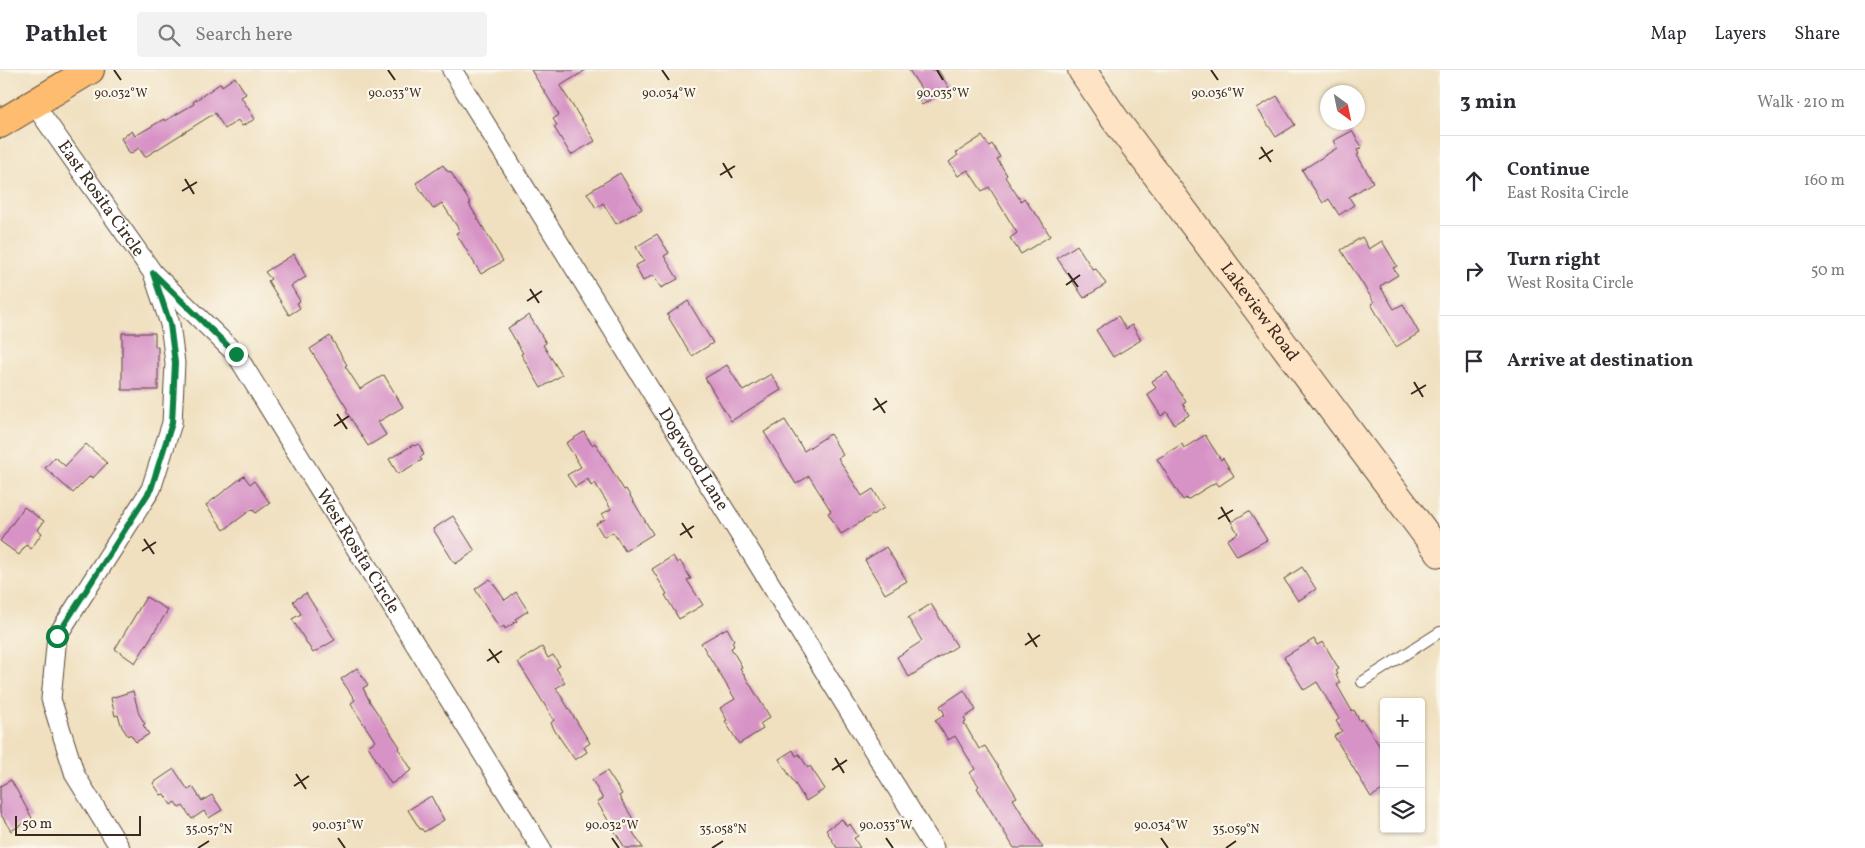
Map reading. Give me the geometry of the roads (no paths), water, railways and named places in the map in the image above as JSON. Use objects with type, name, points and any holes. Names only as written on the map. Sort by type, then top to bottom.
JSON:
[{"type":"main road","points":[[0,124],[90,70]]},
{"type":"street","name":"Dogwood Lane","points":[[452,70],[934,848]]},
{"type":"street","name":"Lakeview Road","points":[[1082,70],[1114,118],[1440,553]]},
{"type":"street","name":"East Rosita Circle","points":[[34,104],[153,273],[170,324],[175,363],[172,423],[151,489],[57,636],[51,699],[75,775],[120,848]]},
{"type":"street","name":"West Rosita Circle","points":[[153,273],[236,354],[542,848]]},
{"type":"lane","points":[[1362,682],[1440,632]]}]
